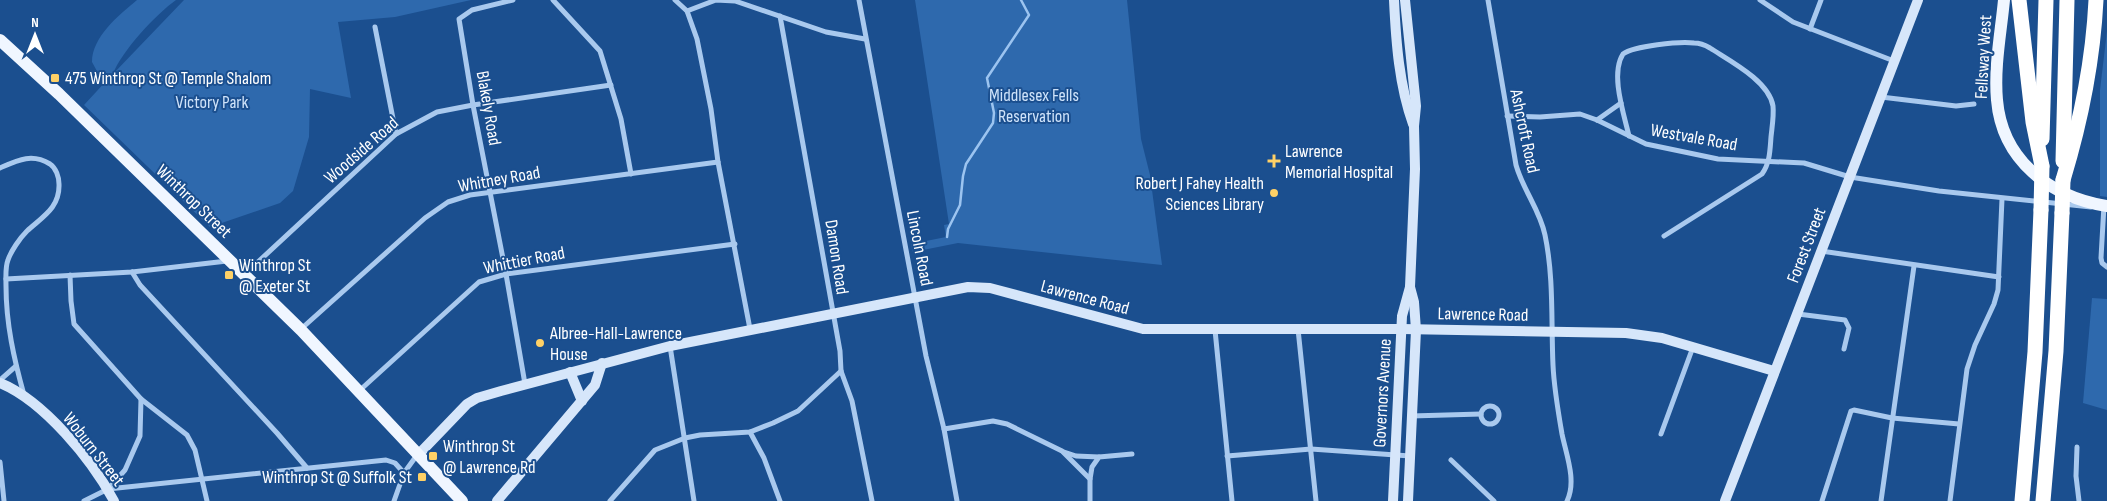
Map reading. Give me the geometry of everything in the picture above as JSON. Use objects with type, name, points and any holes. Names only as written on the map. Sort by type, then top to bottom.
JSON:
[{"type":"highway","points":[[2019,0],[2033,122],[2042,166]]},
{"type":"highway","points":[[2022,501],[2035,352],[2041,210],[2046,0]]},
{"type":"highway","points":[[2043,501],[2058,333],[2067,0]]},
{"type":"highway","points":[[2063,180],[2075,142],[2091,64],[2096,0]]},
{"type":"main road","name":"Fellsway West","points":[[2004,0],[1996,93],[1999,114],[2008,139],[2024,164],[2044,183],[2077,199],[2106,206]]},
{"type":"main road","name":"Winthrop Street","points":[[0,40],[59,94],[231,260],[301,330],[462,501]]},
{"type":"street","name":"Blakely Road","points":[[513,0],[472,10],[459,19],[473,105],[492,192],[525,385]]},
{"type":"street","points":[[553,0],[600,51],[621,119],[631,174]]},
{"type":"street","points":[[676,0],[687,11],[698,39],[711,109],[718,162],[750,329]]},
{"type":"street","points":[[687,11],[716,0],[735,1],[826,32],[865,38]]},
{"type":"street","name":"Lincoln Road","points":[[859,0],[926,356],[944,429],[958,501]]},
{"type":"street","name":"Governors Avenue","points":[[1394,0],[1397,51],[1404,94],[1414,126]]},
{"type":"street","name":"Governors Avenue","points":[[1405,0],[1416,100],[1410,287],[1414,302],[1416,330],[1408,501]]},
{"type":"street","name":"Ashcroft Road","points":[[1488,0],[1519,176],[1538,212],[1545,236],[1553,366],[1557,403],[1571,477],[1570,495],[1567,501]]},
{"type":"street","points":[[1760,0],[1786,18],[1810,29],[1894,61]]},
{"type":"street","points":[[1810,29],[1821,0]]},
{"type":"street","name":"Forest Street","points":[[1725,501],[1918,0]]},
{"type":"street","name":"Damon Road","points":[[780,16],[840,351],[841,371],[852,401],[872,501]]},
{"type":"street","points":[[375,26],[396,134]]},
{"type":"street","points":[[1629,136],[1621,104],[1617,69],[1620,58],[1625,52],[1684,43],[1701,44],[1754,78],[1770,95],[1773,110],[1768,160],[1760,176],[1664,236]]},
{"type":"street","name":"Woodside Road","points":[[245,274],[396,134],[437,112],[611,85]]},
{"type":"street","points":[[1881,97],[1956,106],[1974,104]]},
{"type":"street","points":[[1597,120],[1621,104]]},
{"type":"street","name":"Westvale Road","points":[[1507,116],[1540,117],[1574,114],[1597,120],[1654,146],[1722,160],[1768,160],[1804,163],[1850,177],[2002,199],[2078,207],[2106,206]]},
{"type":"street","points":[[0,168],[21,159],[40,159],[53,166],[59,178],[60,190],[56,204],[44,219],[26,232],[8,260],[6,309],[16,366],[25,398]]},
{"type":"street","name":"Whitney Road","points":[[301,330],[425,218],[448,202],[470,195],[718,162]]},
{"type":"street","points":[[1950,501],[1967,369],[1998,290],[2002,199]]},
{"type":"street","points":[[2106,206],[2101,258],[2102,263],[2107,267]]},
{"type":"street","name":"Whittier Road","points":[[359,391],[479,282],[506,274],[735,244]]},
{"type":"street","points":[[1821,251],[1999,277]]},
{"type":"street","points":[[6,279],[132,272],[231,260]]},
{"type":"street","points":[[1881,501],[1914,266]]},
{"type":"street","points":[[132,272],[140,285],[307,468]]},
{"type":"street","points":[[70,275],[74,324],[141,399],[187,434],[195,450],[207,501]]},
{"type":"street","name":"Governors Avenue","points":[[1392,501],[1404,302],[1410,287]]},
{"type":"street","name":"Lawrence Road","points":[[418,454],[467,404],[477,398],[670,346],[915,296],[968,288],[990,288],[1143,328],[1552,331],[1640,335],[1693,347],[1774,371]]},
{"type":"street","points":[[1797,314],[1845,320],[1849,328],[1844,349]]},
{"type":"street","points":[[1298,329],[1316,501]]},
{"type":"street","points":[[1215,330],[1232,501]]},
{"type":"street","points":[[670,346],[694,501]]},
{"type":"street","points":[[1661,434],[1693,347]]},
{"type":"street","points":[[497,501],[595,385],[602,363]]},
{"type":"street","points":[[0,381],[16,366]]},
{"type":"street","points":[[610,501],[655,450],[700,434],[750,432],[798,411],[841,371]]},
{"type":"street","points":[[570,372],[582,401]]},
{"type":"street","name":"Woburn Street","points":[[0,381],[14,388],[57,424],[108,489],[114,501]]},
{"type":"street","points":[[108,489],[125,470],[140,436],[141,399]]},
{"type":"street","points":[[1822,501],[1849,413],[1854,410],[1892,418],[1959,424]]},
{"type":"street","points":[[1411,416],[1481,414]]},
{"type":"street","points":[[944,429],[993,421],[1006,424],[1072,455],[1099,457],[1132,454]]},
{"type":"street","points":[[750,432],[764,458],[780,501]]},
{"type":"street","points":[[2078,447],[2076,476],[2079,501]]},
{"type":"street","points":[[1227,456],[1311,449],[1410,456]]},
{"type":"street","points":[[1062,451],[1090,479]]},
{"type":"street","points":[[394,501],[404,472],[418,454]]},
{"type":"street","points":[[1090,501],[1092,467],[1099,457]]},
{"type":"street","points":[[84,501],[108,489],[386,460],[395,463],[404,472]]},
{"type":"street","points":[[1450,460],[1494,501]]},
{"type":"street","points":[[0,462],[4,501]]},
{"type":"green space","name":"Victory Park","points":[[137,0],[176,0],[140,34],[123,55],[113,74],[184,0],[471,0],[395,17],[338,22],[351,98],[310,89],[309,137],[293,191],[280,203],[210,227],[84,105],[108,79],[98,73],[92,62],[96,44],[108,27]]},
{"type":"green space","name":"Middlesex Fells Reservation","points":[[915,0],[1127,0],[1141,139],[1150,175],[1162,265],[958,243],[913,252],[911,244],[946,237],[944,225],[949,224]]},
{"type":"green space","points":[[2107,31],[2107,197],[2100,196],[2100,90]]},
{"type":"green space","points":[[2092,298],[2107,299],[2107,410],[2083,403]]},
{"type":"waterway","points":[[947,237],[948,229],[960,205],[966,164],[993,123],[994,113],[987,78],[1029,15],[1021,0]]},
{"type":"place","name":"475 Winthrop St @ Temple Shalom","points":[[55,78]]},
{"type":"place","name":"Lawrence Memorial Hospital","points":[[1274,161]]},
{"type":"place","name":"Robert J Fahey Health Sciences Library","points":[[1274,193]]},
{"type":"place","name":"Winthrop St @ Exeter St","points":[[229,275]]},
{"type":"place","name":"Albree-Hall-Lawrence House","points":[[540,343]]},
{"type":"place","name":"Winthrop St @ Lawrence Rd","points":[[433,456]]},
{"type":"place","name":"Winthrop St @ Suffolk St","points":[[422,477]]}]
